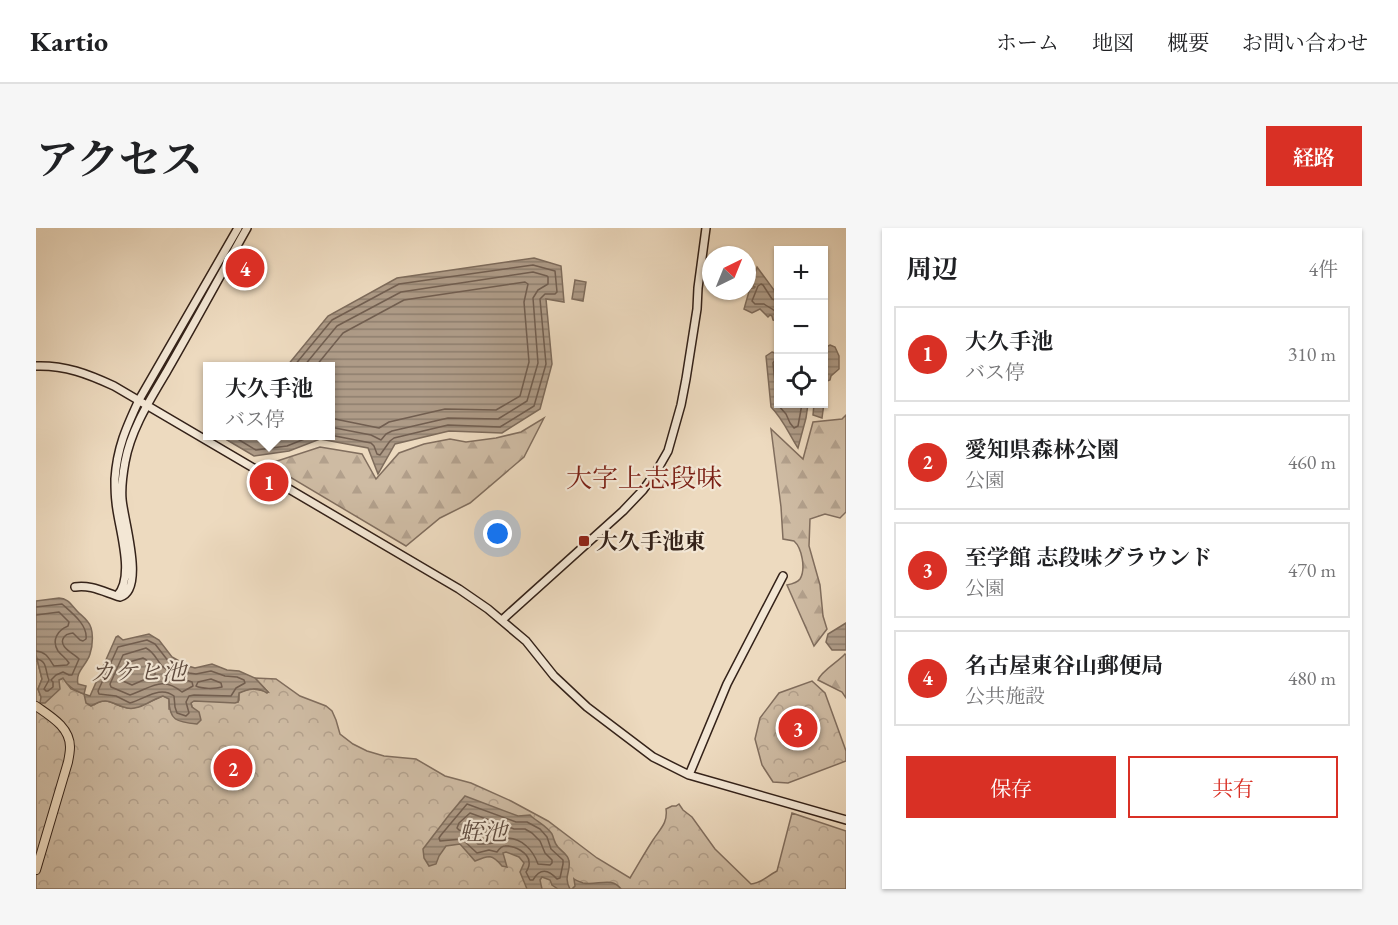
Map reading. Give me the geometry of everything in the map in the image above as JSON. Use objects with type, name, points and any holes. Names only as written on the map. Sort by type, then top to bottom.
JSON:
[{"type":"main road","points":[[36,706],[65,731],[70,747],[68,762],[36,870]]},
{"type":"street","points":[[117,596],[124,585],[126,561],[116,503],[116,469],[125,430],[139,400],[238,228]]},
{"type":"street","points":[[75,587],[87,587],[117,596],[126,595],[130,590],[132,558],[122,497],[125,462],[130,443],[146,405],[246,228]]},
{"type":"street","points":[[502,620],[623,511],[656,472],[668,451],[686,379],[706,228]]},
{"type":"street","points":[[36,366],[54,366],[90,375],[139,400],[203,439]]},
{"type":"street","points":[[206,440],[459,589],[502,620],[526,641],[554,676],[587,707],[653,757],[688,776],[846,820]]},
{"type":"street","points":[[688,776],[727,684],[783,576]]},
{"type":"green space","points":[[846,415],[846,512],[840,518],[825,514],[810,519],[809,546],[820,585],[823,616],[827,629],[814,646],[787,585],[800,579],[803,564],[797,544],[794,541],[783,539],[771,429],[803,459],[813,422],[842,419]]},
{"type":"green space","points":[[544,418],[524,457],[470,503],[440,518],[406,546],[268,464],[320,447],[362,454],[376,479],[399,453],[424,444],[450,439],[466,442],[521,432]]},
{"type":"green space","points":[[845,654],[846,698],[842,692],[818,680],[822,673]]},
{"type":"green space","points":[[36,655],[42,679],[38,689],[41,697],[63,678],[71,689],[84,694],[94,705],[108,701],[131,708],[163,696],[169,698],[169,709],[195,711],[191,703],[194,700],[238,702],[239,693],[244,691],[254,689],[268,692],[255,678],[276,679],[300,696],[326,706],[332,711],[340,734],[353,744],[384,756],[416,759],[445,776],[471,783],[511,801],[548,821],[597,858],[630,878],[663,826],[666,809],[679,804],[692,817],[715,849],[751,884],[758,882],[777,871],[792,813],[846,831],[846,889],[36,889]]},
{"type":"green space","points":[[812,681],[825,693],[846,751],[846,761],[788,783],[773,782],[762,765],[755,739],[760,718],[779,693]]},
{"type":"water","points":[[534,258],[561,266],[564,302],[546,299],[552,364],[540,409],[502,433],[449,431],[395,444],[378,474],[368,448],[325,440],[335,440],[335,362],[290,362],[328,316],[397,278]]},
{"type":"water","points":[[757,267],[774,290],[774,320],[772,316],[768,317],[760,309],[752,313],[744,309],[747,300],[756,300]]},
{"type":"water","points":[[575,280],[586,282],[583,301],[572,299]]},
{"type":"water","points":[[830,345],[835,347],[839,356],[839,369],[828,381],[828,346]]},
{"type":"water","points":[[774,353],[774,408],[807,408],[798,448],[771,407],[766,356]]},
{"type":"water","points":[[814,408],[823,408],[822,418],[813,415]]},
{"type":"water","points":[[227,440],[317,440],[289,451],[254,456]]},
{"type":"water","name":"カケヒ池","points":[[59,598],[70,603],[90,625],[91,650],[78,675],[78,684],[86,686],[84,694],[72,688],[63,678],[59,680],[60,689],[45,703],[40,703],[41,697],[38,689],[42,679],[36,655],[36,601]]},
{"type":"water","points":[[846,623],[846,650],[832,650],[826,642],[828,634]]},
{"type":"water","name":"カケヒ池","points":[[149,634],[159,640],[172,657],[188,666],[195,668],[212,664],[227,670],[239,671],[255,678],[268,692],[256,689],[246,690],[239,693],[238,702],[235,703],[194,701],[191,703],[192,707],[199,712],[201,720],[197,724],[175,719],[169,706],[169,699],[163,696],[132,708],[106,701],[91,706],[86,703],[84,694],[90,696],[116,637],[123,640]]},
{"type":"water","name":"蛭池","points":[[465,796],[518,816],[530,815],[547,828],[568,859],[567,881],[570,889],[558,889],[552,885],[550,880],[542,877],[540,880],[542,889],[527,889],[520,872],[524,863],[519,857],[503,853],[507,867],[490,857],[475,861],[460,844],[446,846],[436,864],[429,866],[424,858],[423,849]]},
{"type":"water","points":[[574,879],[588,884],[609,882],[621,889],[572,889],[575,886]]},
{"type":"place","name":"名古屋東谷山郵便局","points":[[245,268]]},
{"type":"place","name":"大久手池","points":[[269,482]]},
{"type":"place","name":"大久手池東","points":[[584,541]]},
{"type":"place","name":"至学館 志段味グラウンド","points":[[798,728]]},
{"type":"place","name":"愛知県森林公園","points":[[233,768]]},
{"type":"district","name":"大字上志段味","points":[[644,478]]}]
